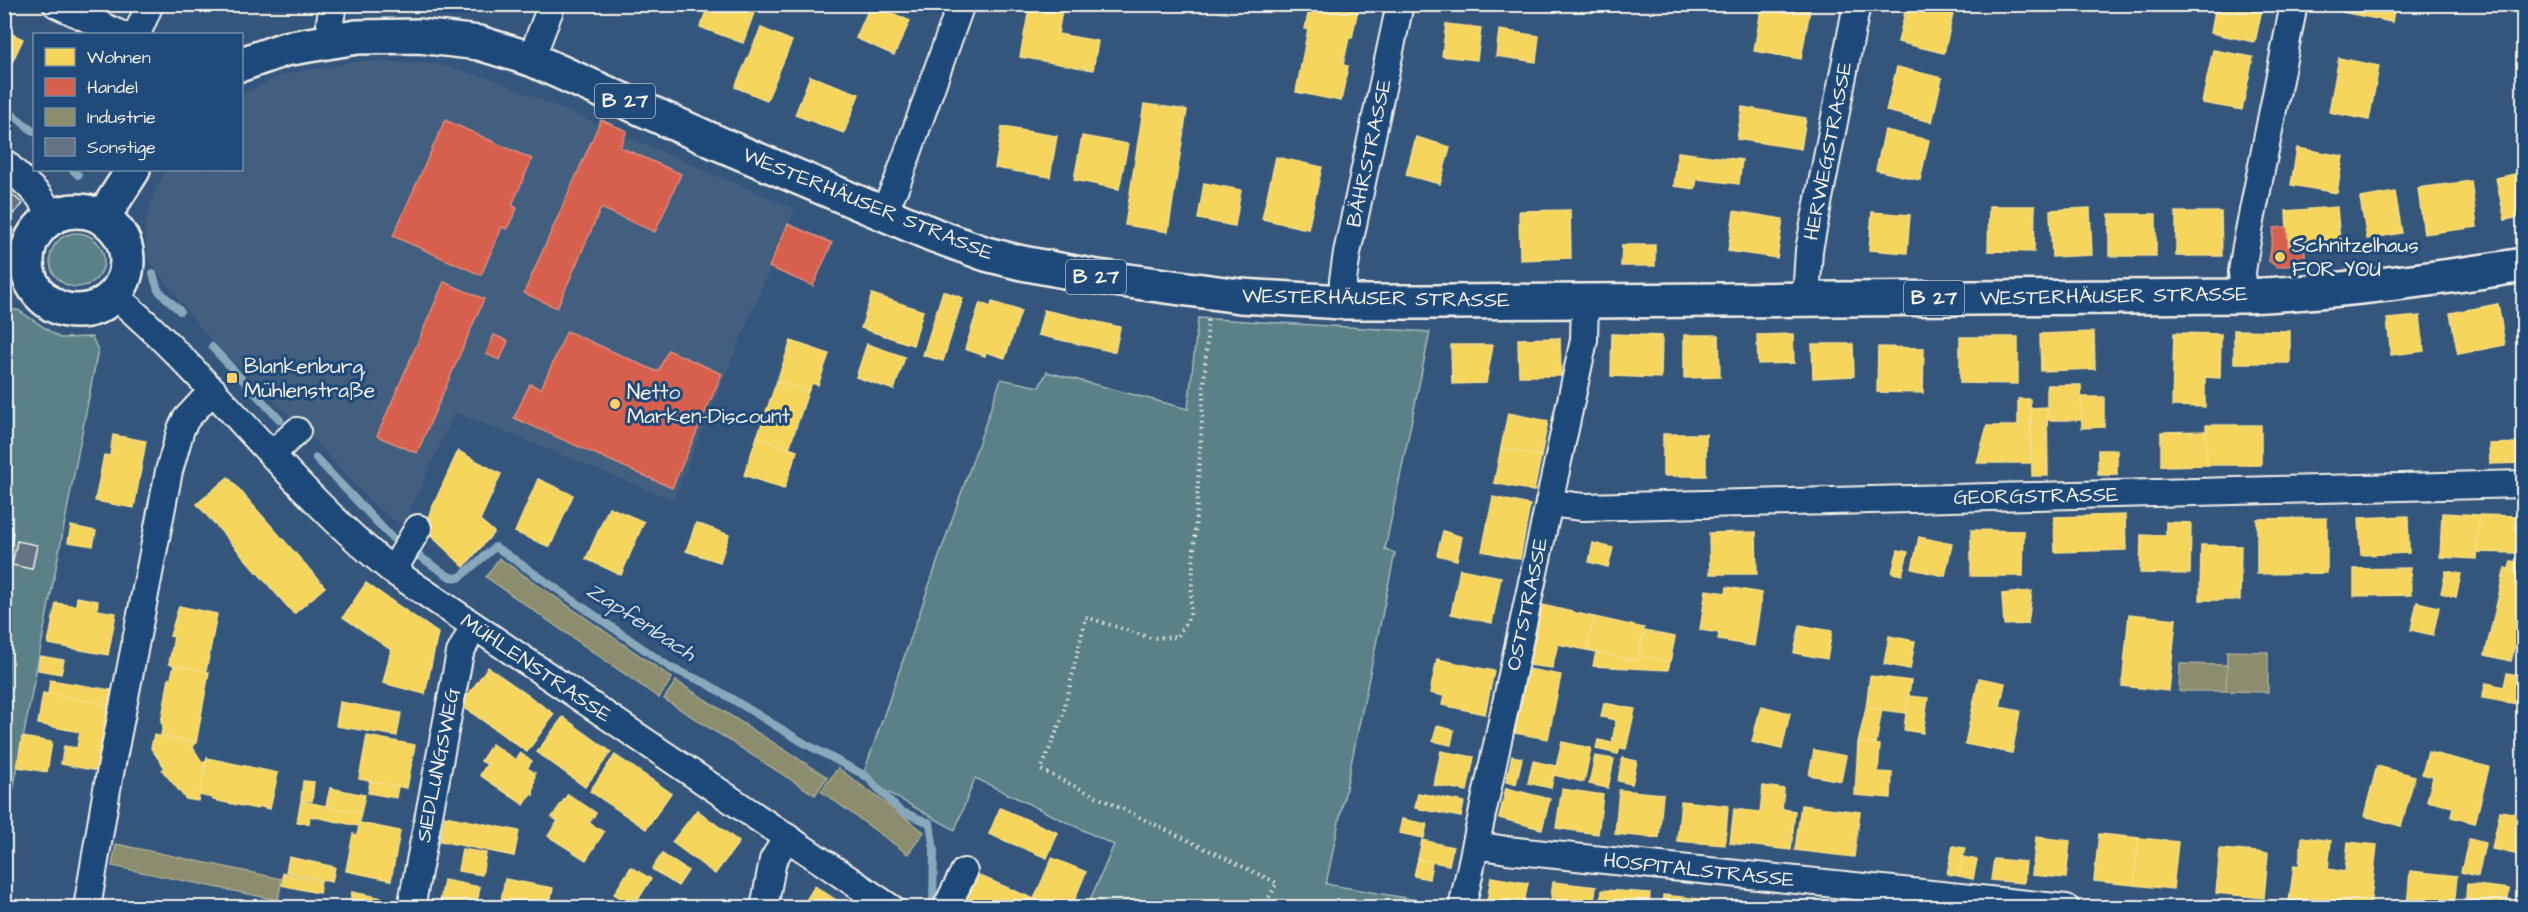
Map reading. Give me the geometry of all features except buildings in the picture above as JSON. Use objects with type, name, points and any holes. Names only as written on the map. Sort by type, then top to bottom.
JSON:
[{"type":"main road","name":"WESTERHÄUSER STRASSE","points":[[243,64],[285,49],[392,35],[437,37],[479,43],[531,59],[960,245],[1022,263],[1091,276],[1210,292],[1343,302],[2244,296],[2381,286],[2523,265]]},
{"type":"main road","points":[[104,217],[132,171]]},
{"type":"main road","points":[[78,210],[104,217],[119,233],[127,254],[125,276],[114,295],[107,301],[80,311],[61,309],[45,299],[16,268],[37,229],[52,216],[78,210]]},
{"type":"street","points":[[56,4],[118,33]]},
{"type":"street","points":[[138,33],[150,4]]},
{"type":"street","points":[[333,4],[330,22],[334,41]]},
{"type":"street","points":[[531,59],[552,4]]},
{"type":"street","points":[[883,213],[897,183],[961,4]]},
{"type":"street","name":"BÄHRSTRASSE","points":[[1343,302],[1347,253],[1400,4]]},
{"type":"street","name":"HERWEGSTRASSE","points":[[1806,299],[1809,250],[1857,4]]},
{"type":"street","points":[[2244,296],[2242,272],[2246,246],[2294,4]]},
{"type":"street","points":[[4,162],[38,195],[52,216]]},
{"type":"street","name":"MÜHLENSTRASSE","points":[[114,295],[163,339],[327,512],[406,548],[474,626],[891,908]]},
{"type":"street","name":"OSTSTRASSE","points":[[1462,908],[1584,340],[1586,300]]},
{"type":"street","points":[[89,897],[107,789],[169,471],[186,419],[213,390]]},
{"type":"street","points":[[273,453],[297,431]]},
{"type":"street","name":"GEORGSTRASSE","points":[[1549,503],[1582,507],[2523,483]]},
{"type":"street","name":"SIEDLUNGSWEG","points":[[411,908],[460,653],[474,626]]},
{"type":"street","points":[[764,908],[773,860],[787,837]]},
{"type":"street","name":"HOSPITALSTRASSE","points":[[1476,845],[2066,908]]},
{"type":"street","points":[[946,908],[964,872]]},
{"type":"path","points":[[1210,292],[1190,616],[1177,637],[1151,638],[1086,617],[1062,718],[1041,770],[1277,883],[1263,908]]},
{"type":"shaded area","points":[[361,61],[437,64],[493,79],[795,209],[673,500],[455,412],[403,526],[376,507],[306,432],[205,334],[148,259],[145,223],[156,188],[165,171],[243,171],[243,94],[284,74]]},
{"type":"green space","points":[[72,233],[82,233],[92,237],[100,245],[104,260],[100,275],[92,283],[82,287],[72,287],[62,283],[54,275],[50,265],[50,255],[54,245],[62,237]]},
{"type":"green space","points":[[5,309],[18,310],[60,338],[92,337],[98,350],[5,832]]},
{"type":"green space","points":[[1198,318],[1430,332],[1385,549],[1395,553],[1326,884],[1445,905],[1445,907],[1087,907],[1114,845],[975,778],[955,830],[862,778],[1001,379],[1039,387],[1047,372],[1188,409]]},
{"type":"waterway","name":"Zapfenbach","points":[[4,111],[12,114],[33,131]]},
{"type":"waterway","name":"Zapfenbach","points":[[74,171],[78,175]]},
{"type":"waterway","name":"Zapfenbach","points":[[153,274],[158,290],[180,311]]},
{"type":"waterway","name":"Zapfenbach","points":[[212,347],[280,420]]},
{"type":"waterway","name":"Zapfenbach","points":[[316,458],[392,538],[450,577],[459,578],[495,547],[671,668],[706,683],[804,743],[866,776],[900,811],[930,823],[934,850],[933,904]]},
{"type":"place","name":"Schnitzelhaus FOR YOU","points":[[2280,257]]},
{"type":"place","name":"Blankenburg, Mühlenstraße","points":[[232,378]]},
{"type":"place","name":"Netto Marken-Discount","points":[[615,404]]}]
